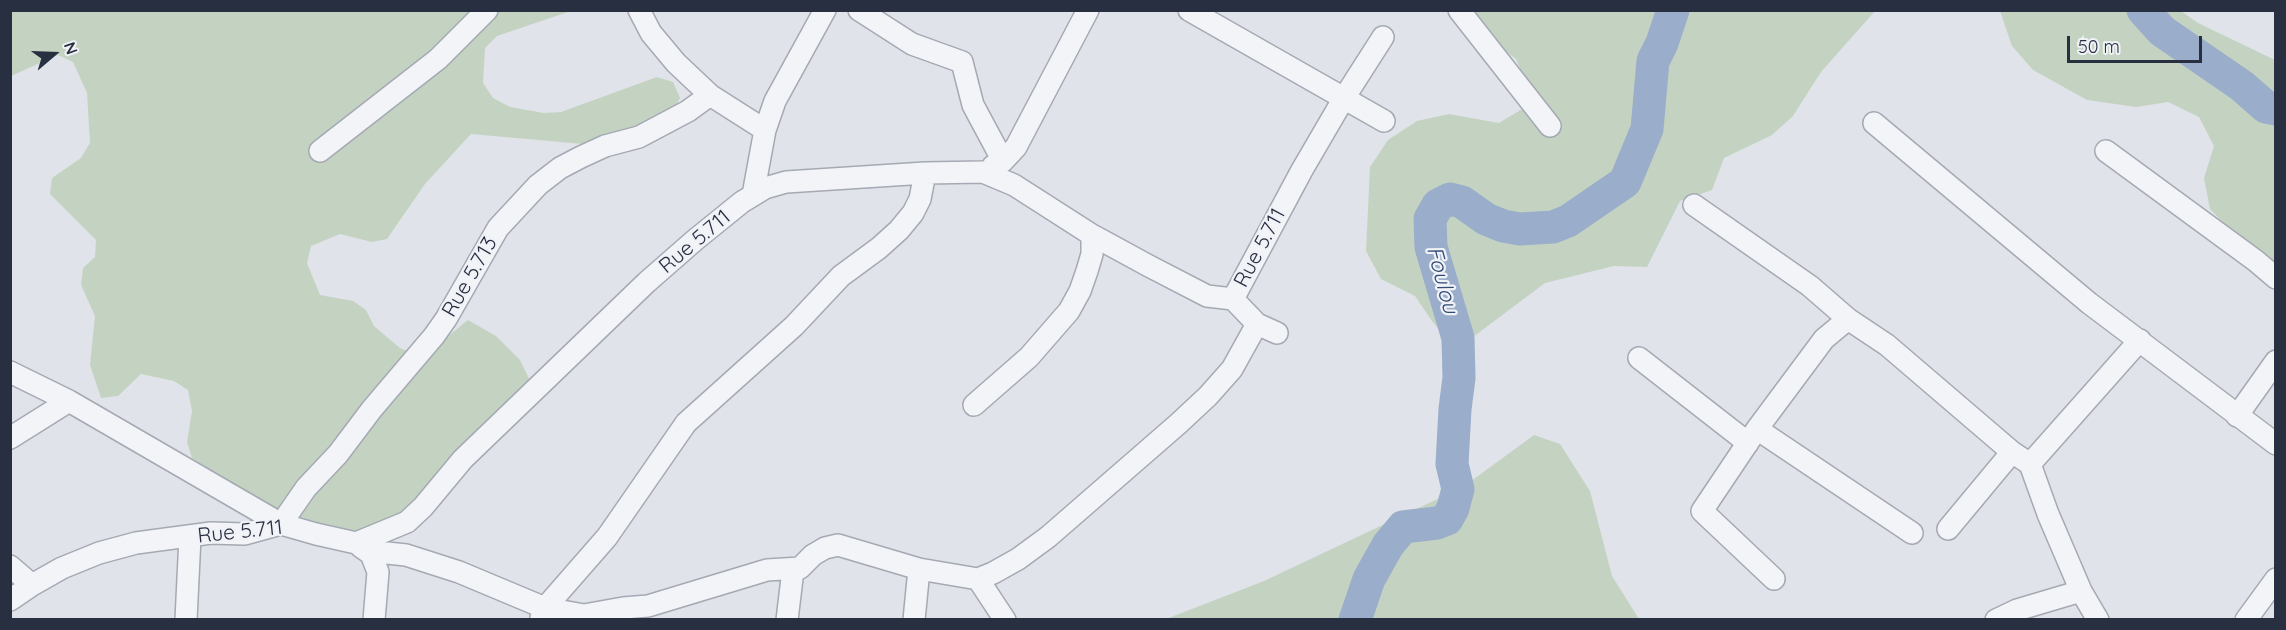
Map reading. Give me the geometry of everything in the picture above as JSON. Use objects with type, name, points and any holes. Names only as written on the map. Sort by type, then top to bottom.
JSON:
[{"type":"street","points":[[320,151],[438,59],[487,10]]},
{"type":"street","points":[[639,10],[651,33],[676,63],[710,95],[765,130]]},
{"type":"street","points":[[753,195],[765,130],[775,100],[825,10]]},
{"type":"street","points":[[859,10],[912,44],[962,62],[972,105],[1003,161]]},
{"type":"street","points":[[982,172],[1003,161],[1016,147],[1088,10]]},
{"type":"street","points":[[1189,10],[1214,16],[1384,121]]},
{"type":"street","points":[[1459,10],[1550,126]]},
{"type":"street","name":"Rue 5.711","points":[[10,600],[62,568],[99,553],[136,543],[211,533],[245,534],[281,524],[363,548],[406,522],[423,507],[463,459],[599,327],[694,240],[753,195],[786,182],[925,173],[982,172],[1014,185],[1092,235],[1207,296],[1233,299],[1275,219],[1344,98],[1383,37]]},
{"type":"street","name":"Rue 5.713","points":[[281,524],[306,488],[338,454],[372,409],[434,336],[446,320],[498,228],[538,185],[560,168],[581,157],[605,146],[639,137],[688,111],[710,95]]},
{"type":"street","points":[[1874,123],[2089,303],[2276,444]]},
{"type":"street","points":[[2106,151],[2276,278]]},
{"type":"street","points":[[542,614],[607,537],[686,423],[794,326],[841,276],[899,230],[913,213],[920,199],[925,173]]},
{"type":"street","points":[[1694,205],[1810,286],[1848,320],[1887,345],[2012,452],[2030,464],[2081,591],[2098,620]]},
{"type":"street","points":[[974,405],[1029,357],[1069,311],[1080,291],[1087,271],[1092,254],[1092,235]]},
{"type":"street","points":[[1233,299],[1257,324],[1277,333]]},
{"type":"street","points":[[1774,579],[1702,511],[1752,436],[1824,339],[1848,320]]},
{"type":"street","points":[[363,548],[406,555],[459,572],[542,614],[584,615],[623,608],[650,613],[767,570],[800,568],[813,555],[825,548],[838,545],[919,569],[978,579],[1018,559],[1040,542],[1178,424],[1232,369],[1257,324]]},
{"type":"street","points":[[2030,464],[2140,340]]},
{"type":"street","points":[[1639,358],[1752,436],[1912,533]]},
{"type":"street","points":[[2237,416],[2276,361]]},
{"type":"street","points":[[10,372],[69,401],[281,524]]},
{"type":"street","points":[[10,438],[69,401]]},
{"type":"street","points":[[1948,529],[2012,452]]},
{"type":"street","points":[[186,620],[190,537]]},
{"type":"street","points":[[363,548],[378,572],[374,620]]},
{"type":"street","points":[[10,566],[32,585]]},
{"type":"street","points":[[914,620],[919,569]]},
{"type":"street","points":[[787,620],[793,570]]},
{"type":"street","points":[[978,579],[1005,620]]},
{"type":"street","points":[[2246,620],[2276,579]]},
{"type":"street","points":[[1996,620],[2017,610],[2081,591]]},
{"type":"green space","points":[[574,10],[497,36],[485,48],[483,83],[493,98],[510,107],[544,113],[561,112],[657,77],[673,82],[680,98],[672,112],[594,145],[471,134],[425,184],[387,239],[372,242],[340,234],[311,246],[307,263],[320,295],[353,301],[366,310],[374,326],[400,348],[415,354],[431,350],[468,320],[496,336],[520,360],[531,383],[411,514],[356,533],[295,519],[242,491],[192,458],[187,442],[192,411],[188,390],[174,381],[141,374],[118,396],[101,398],[90,365],[95,316],[81,285],[83,268],[95,257],[96,240],[50,194],[52,178],[81,158],[90,143],[87,93],[73,62],[58,55],[11,76],[11,11]]},
{"type":"green space","points":[[1470,11],[1875,11],[1821,72],[1793,116],[1772,135],[1724,158],[1712,190],[1680,201],[1647,267],[1614,266],[1545,283],[1445,358],[1447,339],[1415,296],[1381,279],[1366,251],[1370,167],[1388,140],[1417,121],[1449,114],[1499,123],[1527,106],[1529,89],[1516,59],[1478,30]]},
{"type":"green space","points":[[2000,11],[2181,11],[2198,23],[2275,60],[2275,271],[2269,269],[2210,209],[2204,178],[2214,146],[2199,117],[2168,102],[2136,107],[2087,100],[2033,70],[2012,46]]},
{"type":"green space","points":[[1534,435],[1560,444],[1590,491],[1612,576],[1639,619],[1166,619],[1264,581],[1463,487]]},
{"type":"waterway","name":"Foulou","points":[[1355,620],[1369,579],[1388,545],[1403,527],[1437,523],[1447,519],[1453,508],[1458,489],[1452,464],[1459,378],[1458,338],[1431,247],[1430,219],[1438,205],[1450,199],[1462,202],[1486,219],[1503,226],[1520,229],[1553,227],[1568,221],[1625,182],[1647,129],[1653,61],[1662,43],[1673,10]]},
{"type":"waterway","name":"Foulou","points":[[2143,10],[2162,31],[2242,86],[2266,107],[2276,109]]}]
